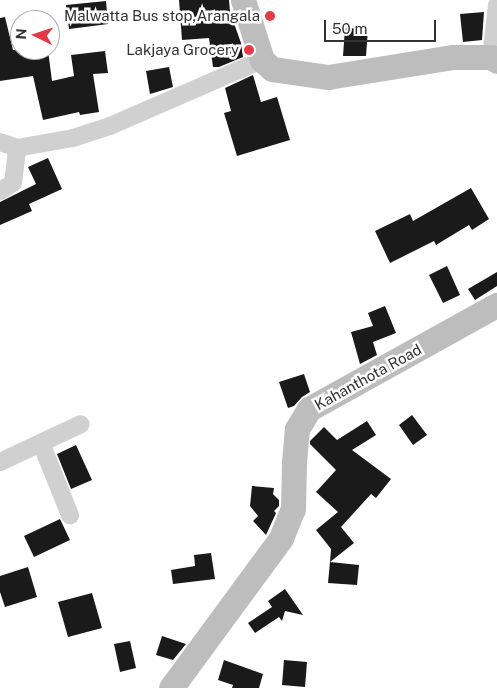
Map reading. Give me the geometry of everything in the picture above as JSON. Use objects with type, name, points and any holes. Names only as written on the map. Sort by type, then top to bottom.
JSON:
[{"type":"main road","points":[[243,0],[262,60],[272,69],[328,77],[452,57],[494,59]]},
{"type":"main road","name":"Kahanthota Road","points":[[171,688],[282,538],[293,509],[297,429],[309,409],[497,305]]},
{"type":"street","points":[[494,59],[497,5]]},
{"type":"street","points":[[0,142],[17,148],[73,138],[110,126],[262,60]]},
{"type":"street","points":[[0,191],[14,183],[17,148]]},
{"type":"street","points":[[0,462],[81,424]]},
{"type":"street","points":[[41,443],[70,515]]},
{"type":"building","points":[[179,0],[229,0],[230,12],[241,43],[243,57],[219,67],[213,67],[209,38],[182,40]]},
{"type":"building","points":[[106,1],[108,24],[69,29],[66,5]]},
{"type":"building","points":[[484,12],[482,40],[463,42],[460,14]]},
{"type":"building","points":[[5,17],[10,38],[10,60],[49,60],[52,81],[74,76],[71,55],[105,51],[108,73],[93,74],[99,112],[80,115],[79,112],[43,120],[33,76],[0,81],[0,18]]},
{"type":"building","points":[[345,28],[368,29],[366,56],[343,56]]},
{"type":"building","points":[[169,67],[173,87],[150,94],[146,71]]},
{"type":"building","points":[[253,75],[261,102],[277,97],[290,140],[237,156],[224,113],[231,111],[225,88]]},
{"type":"building","points":[[48,158],[62,189],[29,204],[32,211],[0,225],[0,202],[36,184],[28,167]]},
{"type":"building","points":[[471,188],[489,219],[472,230],[469,225],[436,245],[434,241],[390,263],[375,231],[410,214],[413,221]]},
{"type":"building","points":[[447,266],[460,295],[443,303],[429,275]]},
{"type":"building","points":[[497,272],[497,286],[475,300],[468,289]]},
{"type":"building","points":[[385,306],[396,333],[373,342],[377,355],[360,364],[351,332],[373,326],[368,313]]},
{"type":"building","points":[[304,374],[310,392],[302,397],[294,406],[288,408],[279,382]]},
{"type":"building","points":[[412,415],[427,435],[413,445],[399,425]]},
{"type":"building","points":[[367,421],[376,435],[352,450],[391,479],[376,498],[371,494],[341,527],[354,543],[330,562],[331,549],[316,530],[338,512],[316,492],[336,470],[310,444],[310,441],[324,427],[337,440]]},
{"type":"building","points":[[76,445],[92,480],[71,489],[57,454]]},
{"type":"building","points":[[252,486],[274,488],[273,494],[279,500],[279,506],[274,511],[276,513],[266,535],[253,521],[258,516],[250,506]]},
{"type":"building","points":[[60,519],[70,540],[34,557],[24,536]]},
{"type":"building","points":[[211,553],[215,579],[173,584],[171,570],[195,566],[194,555]]},
{"type":"building","points":[[330,562],[359,565],[357,585],[328,583]]},
{"type":"building","points":[[28,567],[37,597],[5,607],[0,592],[0,576]]},
{"type":"building","points":[[285,589],[303,615],[285,611],[282,621],[279,617],[255,633],[248,623],[272,607],[268,601]]},
{"type":"building","points":[[92,593],[102,628],[68,637],[58,602]]},
{"type":"building","points":[[162,636],[186,644],[173,660],[156,655]]},
{"type":"building","points":[[130,641],[136,668],[120,672],[114,644]]},
{"type":"building","points":[[224,660],[263,674],[259,688],[232,688],[233,685],[218,680]]},
{"type":"building","points":[[284,660],[307,662],[305,687],[282,685]]},
{"type":"place","name":"Malwatta Bus stop,Arangala","points":[[270,16]]},
{"type":"place","name":"Lakjaya Grocery","points":[[249,50]]}]
